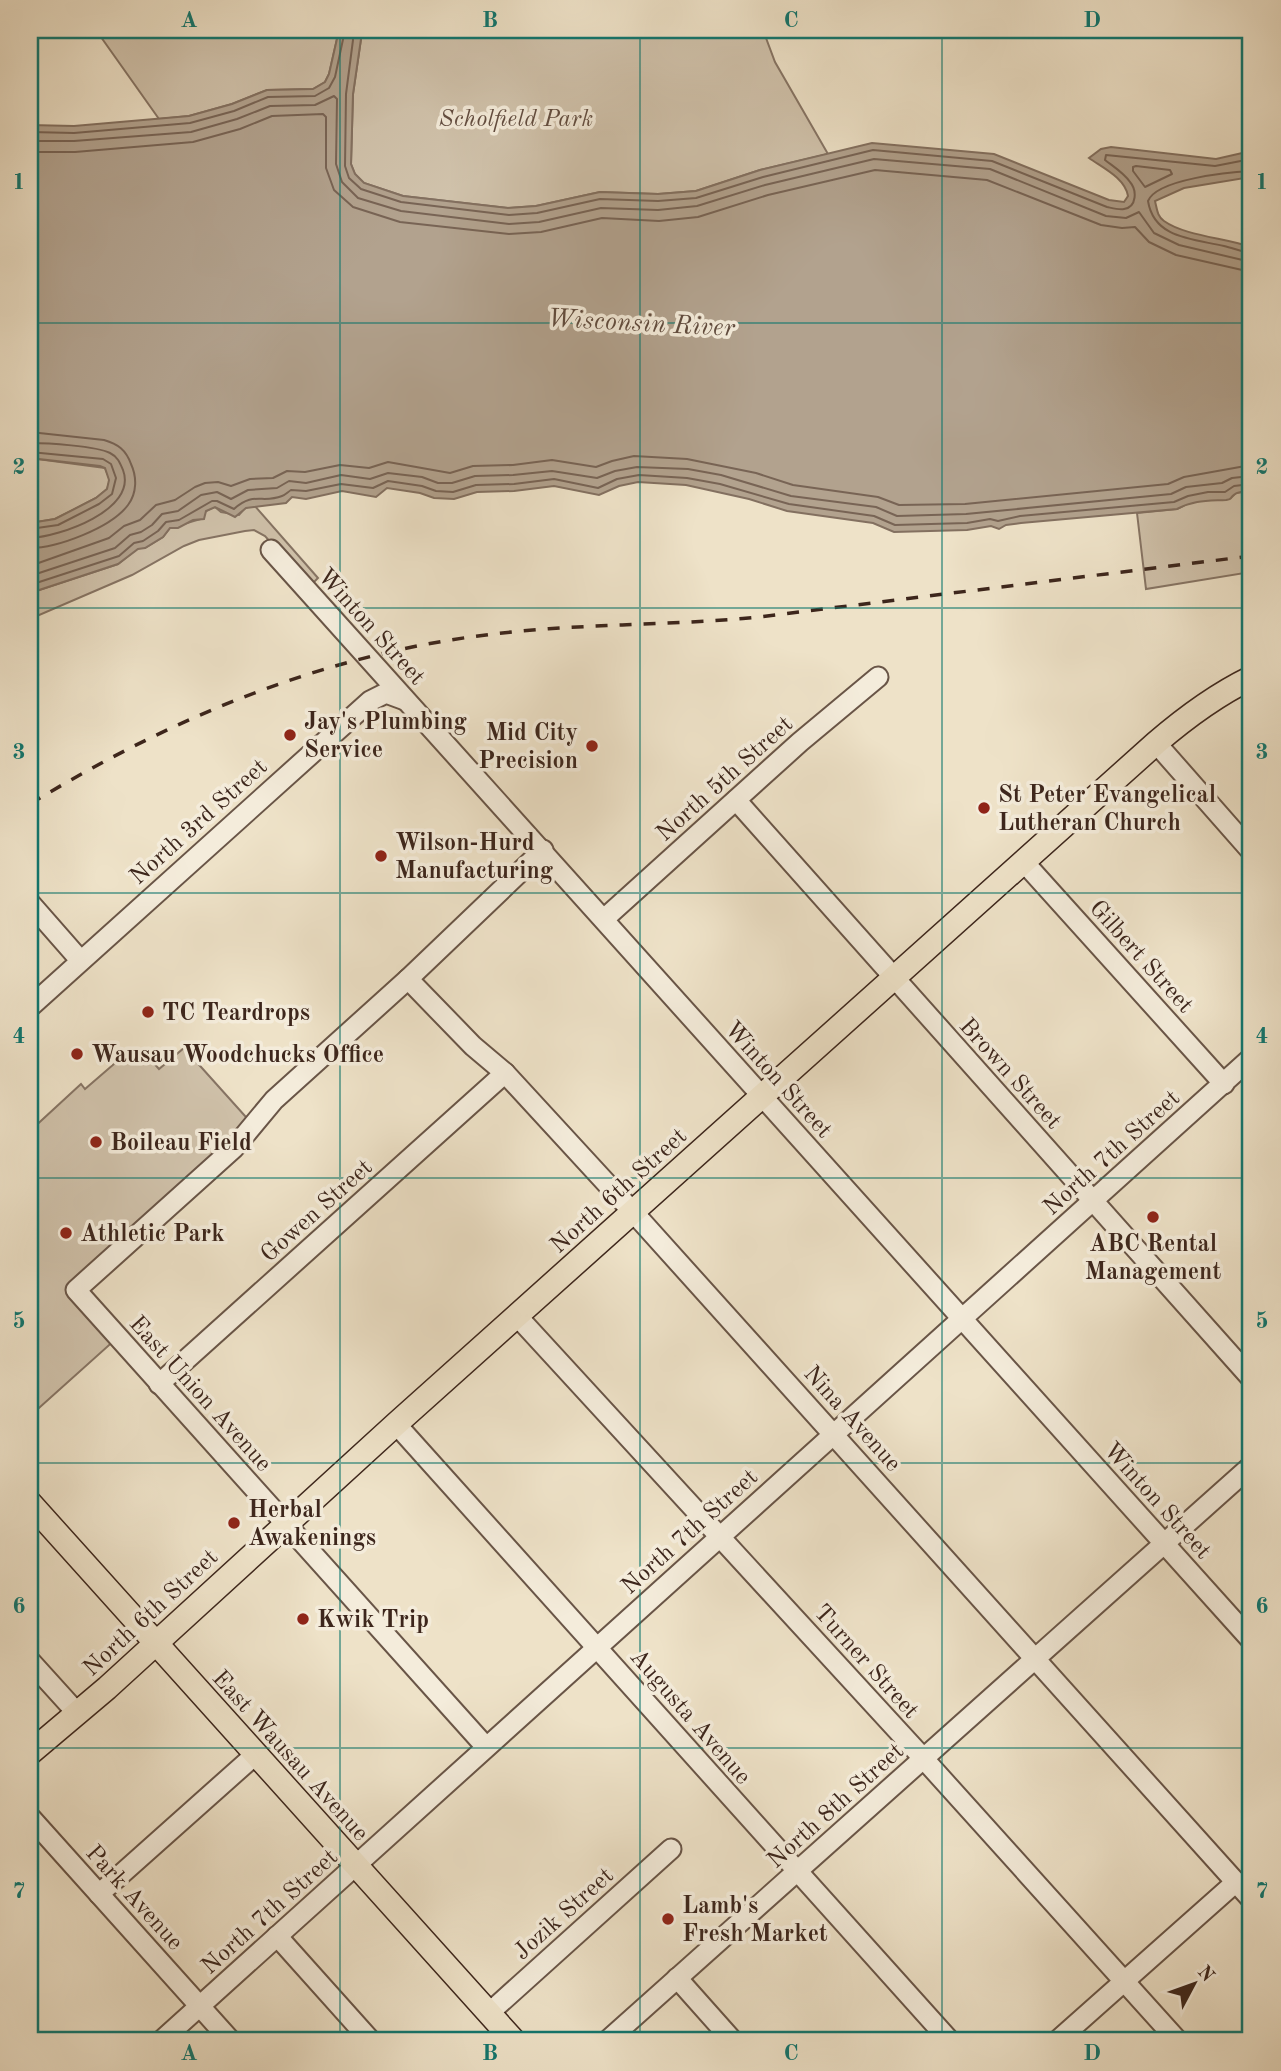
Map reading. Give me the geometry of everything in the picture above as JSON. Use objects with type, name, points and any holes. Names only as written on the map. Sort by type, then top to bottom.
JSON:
[{"type":"main road","name":"North 6th Street","points":[[30,1753],[78,1714],[396,1424],[1156,743],[1185,718],[1251,678]]},
{"type":"main road","name":"East Wausau Avenue","points":[[30,1503],[514,2041]]},
{"type":"main road","points":[[30,1510],[60,1538]]},
{"type":"main road","points":[[78,1714],[86,1697],[139,1644],[138,1631],[111,1595]]},
{"type":"street","name":"Winton Street","points":[[271,550],[1251,1640]]},
{"type":"street","name":"North 5th Street","points":[[604,919],[878,677]]},
{"type":"street","name":"North 3rd Street","points":[[30,1007],[370,701],[392,694],[407,701]]},
{"type":"street","points":[[1156,743],[1251,851]]},
{"type":"street","name":"Brown Street","points":[[736,800],[1251,1378]]},
{"type":"street","points":[[408,979],[543,850]]},
{"type":"street","name":"Gilbert Street","points":[[1023,861],[1224,1083]]},
{"type":"street","points":[[30,903],[80,960]]},
{"type":"street","name":"Nina Avenue","points":[[408,979],[473,1046],[505,1073],[633,1212],[1251,1899]]},
{"type":"street","name":"East Union Avenue","points":[[408,979],[274,1100],[234,1147],[76,1290],[486,1747]]},
{"type":"street","name":"North 7th Street","points":[[161,2041],[1251,1058]]},
{"type":"street","name":"Gowen Street","points":[[159,1384],[505,1073]]},
{"type":"street","name":"Turner Street","points":[[517,1316],[720,1535],[1178,2041]]},
{"type":"street","name":"Augusta Avenue","points":[[396,1424],[950,2041]]},
{"type":"street","name":"North 8th Street","points":[[607,2041],[1251,1466]]},
{"type":"street","points":[[30,1661],[78,1714]]},
{"type":"street","points":[[99,1894],[256,1754]]},
{"type":"street","name":"Park Avenue","points":[[30,1817],[232,2041]]},
{"type":"street","name":"Jozik Street","points":[[489,2014],[671,1849]]},
{"type":"street","points":[[1057,2041],[1236,1882]]},
{"type":"street","points":[[277,1936],[371,2041]]},
{"type":"street","points":[[677,1978],[733,2041]]},
{"type":"green space","points":[[96,30],[339,30],[329,74],[325,82],[313,89],[267,90],[232,104],[189,116],[159,119]]},
{"type":"green space","name":"Scholfield Park","points":[[359,30],[763,30],[775,62],[828,154],[760,170],[696,191],[658,194],[600,192],[536,206],[508,208],[403,196],[364,183],[355,174],[351,164],[353,94],[361,39]]},
{"type":"green space","points":[[30,458],[105,468],[110,480],[107,489],[96,498],[55,519],[30,523]]},
{"type":"green space","points":[[1251,491],[1251,572],[1146,589],[1137,513],[1177,509],[1189,503],[1209,499],[1225,500],[1236,493]]},
{"type":"green space","points":[[254,505],[318,578],[310,586],[265,536],[254,530],[245,531],[199,540],[184,546],[132,575],[30,619],[30,593],[118,564],[138,548],[145,548],[163,537],[170,528],[201,519],[206,511],[215,507],[221,512],[239,515],[245,508]]},
{"type":"green space","points":[[184,1048],[254,1126],[75,1290],[117,1338],[30,1416],[30,1131],[81,1084],[85,1089],[129,1051],[143,1051],[159,1069]]},
{"type":"water","name":"Wisconsin River","points":[[339,30],[359,30],[361,39],[353,94],[351,164],[355,174],[364,183],[403,196],[508,208],[536,206],[600,192],[658,194],[696,191],[760,170],[872,143],[994,154],[1109,200],[1124,202],[1128,196],[1123,184],[1089,158],[1101,149],[1111,147],[1216,159],[1251,151],[1251,177],[1184,188],[1155,201],[1160,217],[1173,226],[1251,247],[1251,491],[1237,493],[1228,500],[1195,502],[1177,509],[1021,523],[999,529],[991,526],[967,530],[894,532],[873,523],[787,511],[749,499],[686,485],[638,482],[619,486],[599,495],[554,486],[477,492],[454,499],[434,498],[387,488],[376,497],[342,491],[306,499],[292,497],[286,503],[246,508],[235,517],[215,507],[206,511],[204,519],[170,528],[163,537],[145,548],[138,549],[118,564],[30,593],[30,523],[55,519],[96,498],[107,489],[109,480],[105,468],[100,466],[30,458],[30,125],[74,126],[189,116],[232,104],[267,90],[313,89],[325,82],[329,74]]},
{"type":"railway","points":[[30,804],[139,743],[253,694],[371,656],[432,643],[527,630],[759,617],[1251,556]]},
{"type":"place","name":"Jay's Plumbing Service","points":[[290,735]]},
{"type":"place","name":"Mid City Precision","points":[[592,746]]},
{"type":"place","name":"St Peter Evangelical Lutheran Church","points":[[984,808]]},
{"type":"place","name":"Wilson-Hurd Manufacturing","points":[[381,856]]},
{"type":"place","name":"TC Teardrops","points":[[148,1012]]},
{"type":"place","name":"Wausau Woodchucks Office","points":[[77,1054]]},
{"type":"place","name":"Boileau Field","points":[[96,1142]]},
{"type":"place","name":"ABC Rental Management","points":[[1153,1217]]},
{"type":"place","name":"Athletic Park","points":[[66,1233]]},
{"type":"place","name":"Herbal Awakenings","points":[[234,1523]]},
{"type":"place","name":"Kwik Trip","points":[[303,1619]]},
{"type":"place","name":"Lamb's Fresh Market","points":[[668,1919]]}]
